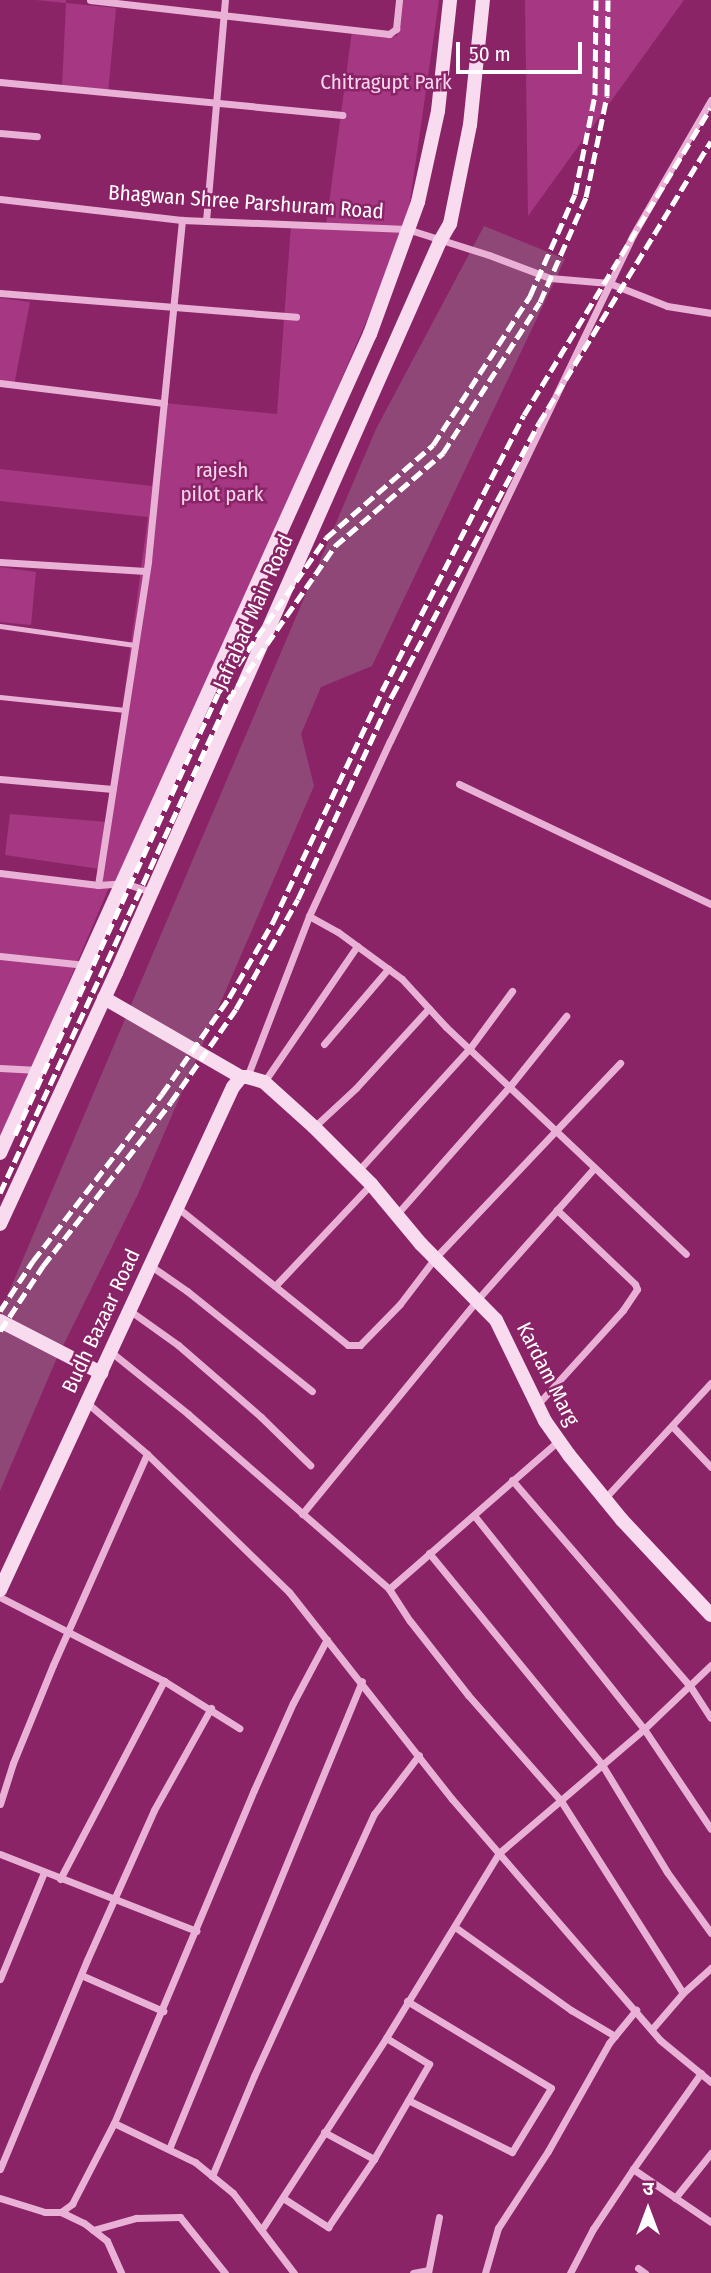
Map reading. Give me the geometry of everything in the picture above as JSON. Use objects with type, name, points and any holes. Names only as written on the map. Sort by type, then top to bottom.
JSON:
[{"type":"main road","name":"Jafrabad Main Road","points":[[0,1153],[370,334],[418,202],[438,111],[450,0]]},
{"type":"main road","name":"Jafrabad Main Road","points":[[0,1224],[450,224],[470,125],[483,0]]},
{"type":"main road","name":"Kardam Marg","points":[[104,998],[244,1077],[264,1082],[371,1184],[435,1258],[496,1320],[508,1340],[537,1405],[558,1441],[622,1520],[711,1615]]},
{"type":"main road","name":"Budh Bazaar Road","points":[[0,1590],[233,1087],[244,1077]]},
{"type":"main road","points":[[5,1323],[101,1373]]},
{"type":"street","points":[[90,0],[389,34],[396,29],[399,0]]},
{"type":"street","points":[[206,221],[225,0]]},
{"type":"street","points":[[0,82],[342,115]]},
{"type":"street","points":[[244,1077],[309,916],[401,716],[632,234],[711,100]]},
{"type":"street","points":[[0,133],[37,136]]},
{"type":"street","name":"Bhagwan Shree Parshuram Road","points":[[0,199],[181,220],[407,229],[550,278],[609,283],[667,306],[711,313]]},
{"type":"street","points":[[98,885],[146,571],[181,220]]},
{"type":"street","points":[[0,293],[296,317]]},
{"type":"street","points":[[0,383],[164,403]]},
{"type":"street","points":[[0,562],[146,571]]},
{"type":"street","points":[[0,779],[113,789]]},
{"type":"street","points":[[459,784],[711,904]]},
{"type":"street","points":[[0,873],[98,885],[124,883],[151,892]]},
{"type":"street","points":[[309,916],[358,946],[402,979],[470,1048],[686,1254]]},
{"type":"street","points":[[264,1082],[358,946]]},
{"type":"street","points":[[0,956],[87,965]]},
{"type":"street","points":[[324,1044],[388,969]]},
{"type":"street","points":[[357,1172],[470,1048],[512,991]]},
{"type":"street","points":[[314,1127],[356,1088],[429,1008]]},
{"type":"street","points":[[396,1215],[510,1086],[566,1017]]},
{"type":"street","points":[[177,1207],[348,1345],[360,1345],[400,1304],[435,1258],[554,1129],[620,1063]]},
{"type":"street","points":[[0,1068],[38,1070]]},
{"type":"street","points":[[302,1514],[477,1300],[594,1168]]},
{"type":"street","points":[[275,1286],[371,1184]]},
{"type":"street","points":[[537,1405],[623,1310],[637,1290],[635,1284],[557,1210]]},
{"type":"street","points":[[151,1266],[187,1291],[312,1391]]},
{"type":"street","points":[[129,1310],[178,1345],[261,1417],[310,1465]]},
{"type":"street","points":[[111,1352],[188,1414],[389,1589],[410,1622],[468,1695],[561,1801],[683,1993]]},
{"type":"street","points":[[606,1497],[711,1383]]},
{"type":"street","points":[[86,1402],[147,1454],[289,1592],[362,1681],[452,1799],[652,2029],[711,2082]]},
{"type":"street","points":[[673,1427],[711,1467]]},
{"type":"street","points":[[389,1589],[558,1441]]},
{"type":"street","points":[[0,1804],[13,1763],[100,1553],[147,1454]]},
{"type":"street","points":[[512,1480],[690,1686],[711,1718]]},
{"type":"street","points":[[474,1515],[644,1729],[711,1829]]},
{"type":"street","points":[[429,1553],[601,1763],[667,1872],[711,1933]]},
{"type":"street","points":[[0,1597],[164,1681],[239,1728]]},
{"type":"street","points":[[61,2212],[72,2204],[114,2123],[197,1931],[254,1790],[293,1703],[327,1639]]},
{"type":"street","points":[[262,2229],[386,2038],[499,1853],[601,1763],[644,1729],[711,1665]]},
{"type":"street","points":[[60,1879],[164,1681]]},
{"type":"street","points":[[169,2149],[362,1681]]},
{"type":"street","points":[[0,2169],[154,1810],[211,1708]]},
{"type":"street","points":[[212,2176],[254,2076],[374,1814],[419,1755]]},
{"type":"street","points":[[0,1854],[197,1931]]},
{"type":"street","points":[[0,1979],[44,1872]]},
{"type":"street","points":[[455,1927],[571,2010],[615,2036]]},
{"type":"street","points":[[652,2029],[683,1993],[711,1968]]},
{"type":"street","points":[[81,1975],[163,2011]]},
{"type":"street","points":[[408,2001],[551,2088],[512,2152],[408,2100]]},
{"type":"street","points":[[485,2273],[498,2228],[537,2169],[615,2036],[636,2010]]},
{"type":"street","points":[[283,2198],[328,2227],[374,2159],[429,2064],[386,2038]]},
{"type":"street","points":[[570,2273],[593,2229],[632,2169],[701,2073]]},
{"type":"street","points":[[114,2123],[195,2162],[233,2193],[294,2273]]},
{"type":"street","points":[[324,2132],[374,2159]]},
{"type":"street","points":[[675,2198],[711,2153]]},
{"type":"street","points":[[632,2169],[711,2222]]},
{"type":"street","points":[[0,2198],[45,2212],[61,2212],[93,2230],[107,2241],[121,2273]]},
{"type":"street","points":[[93,2230],[136,2218],[180,2217],[225,2273]]},
{"type":"street","points":[[413,2273],[428,2272],[439,2217]]},
{"type":"lane","points":[[0,626],[135,645]]},
{"type":"lane","points":[[0,697],[125,710]]},
{"type":"green space","points":[[36,0],[66,0],[66,3]]},
{"type":"green space","points":[[403,0],[439,0],[406,229],[124,883],[110,885],[0,1144],[0,873],[98,883],[100,869],[5,855],[10,814],[107,822],[148,517],[0,501],[0,469],[152,486],[164,403],[277,414],[291,225],[326,226],[352,31],[397,36]]},
{"type":"green space","points":[[525,0],[684,0],[528,216]]},
{"type":"green space","points":[[66,3],[116,8],[108,93],[62,88]]},
{"type":"green space","points":[[0,298],[30,302],[14,386],[0,385]]},
{"type":"green space","points":[[0,567],[36,572],[31,625],[0,622]]},
{"type":"shaded area","points":[[484,226],[565,259],[372,666],[321,687],[301,734],[314,786],[138,1194],[56,1360],[0,1491],[0,1313],[376,429]]},
{"type":"railway","points":[[15,1135],[218,693],[326,538],[433,445],[530,296],[575,194],[595,95],[596,0]]},
{"type":"railway","points":[[0,1193],[228,700],[335,546],[443,453],[540,302],[586,197],[607,96],[608,0]]},
{"type":"railway","points":[[0,1311],[33,1261],[162,1094],[229,998],[273,922],[382,691],[524,415],[711,108]]},
{"type":"railway","points":[[0,1331],[43,1266],[171,1102],[236,1009],[298,899],[392,696],[539,423],[711,141]]},
{"type":"park label","name":"Chitragupt Park","points":[[386,82]]},
{"type":"park label","name":"rajesh pilot park","points":[[222,482]]}]
